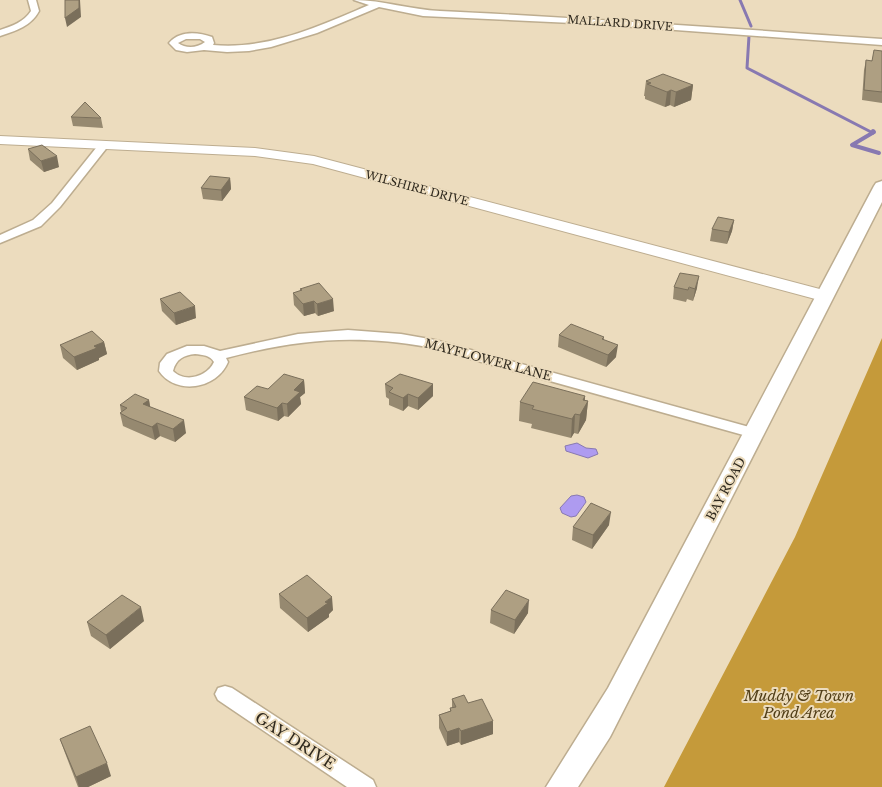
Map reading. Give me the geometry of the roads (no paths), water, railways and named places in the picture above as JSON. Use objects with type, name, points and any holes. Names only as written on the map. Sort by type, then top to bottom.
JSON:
[{"type":"main road","name":"BAY ROAD","points":[[561,787],[600,728],[618,696],[882,186]]},
{"type":"street","points":[[0,33],[19,26],[32,17],[35,11],[32,0]]},
{"type":"street","name":"MALLARD DRIVE","points":[[358,0],[423,13],[594,21],[882,42]]},
{"type":"street","points":[[204,47],[240,48],[282,42],[309,33],[376,4]]},
{"type":"street","name":"WILSHIRE DRIVE","points":[[0,140],[255,152],[314,160],[825,296]]},
{"type":"street","points":[[0,239],[37,222],[50,211],[104,145]]},
{"type":"street","name":"MAYFLOWER LANE","points":[[218,356],[256,346],[299,338],[345,333],[387,335],[430,343],[754,433]]},
{"type":"street","name":"GAY DRIVE","points":[[225,694],[365,787]]},
{"type":"waterway","points":[[740,0],[751,26]]},
{"type":"waterway","points":[[749,36],[747,68],[873,133]]},
{"type":"waterway","points":[[873,133],[852,145],[879,153]]},
{"type":"park label","name":"Muddy & Town Pond Area","points":[[799,704]]}]
